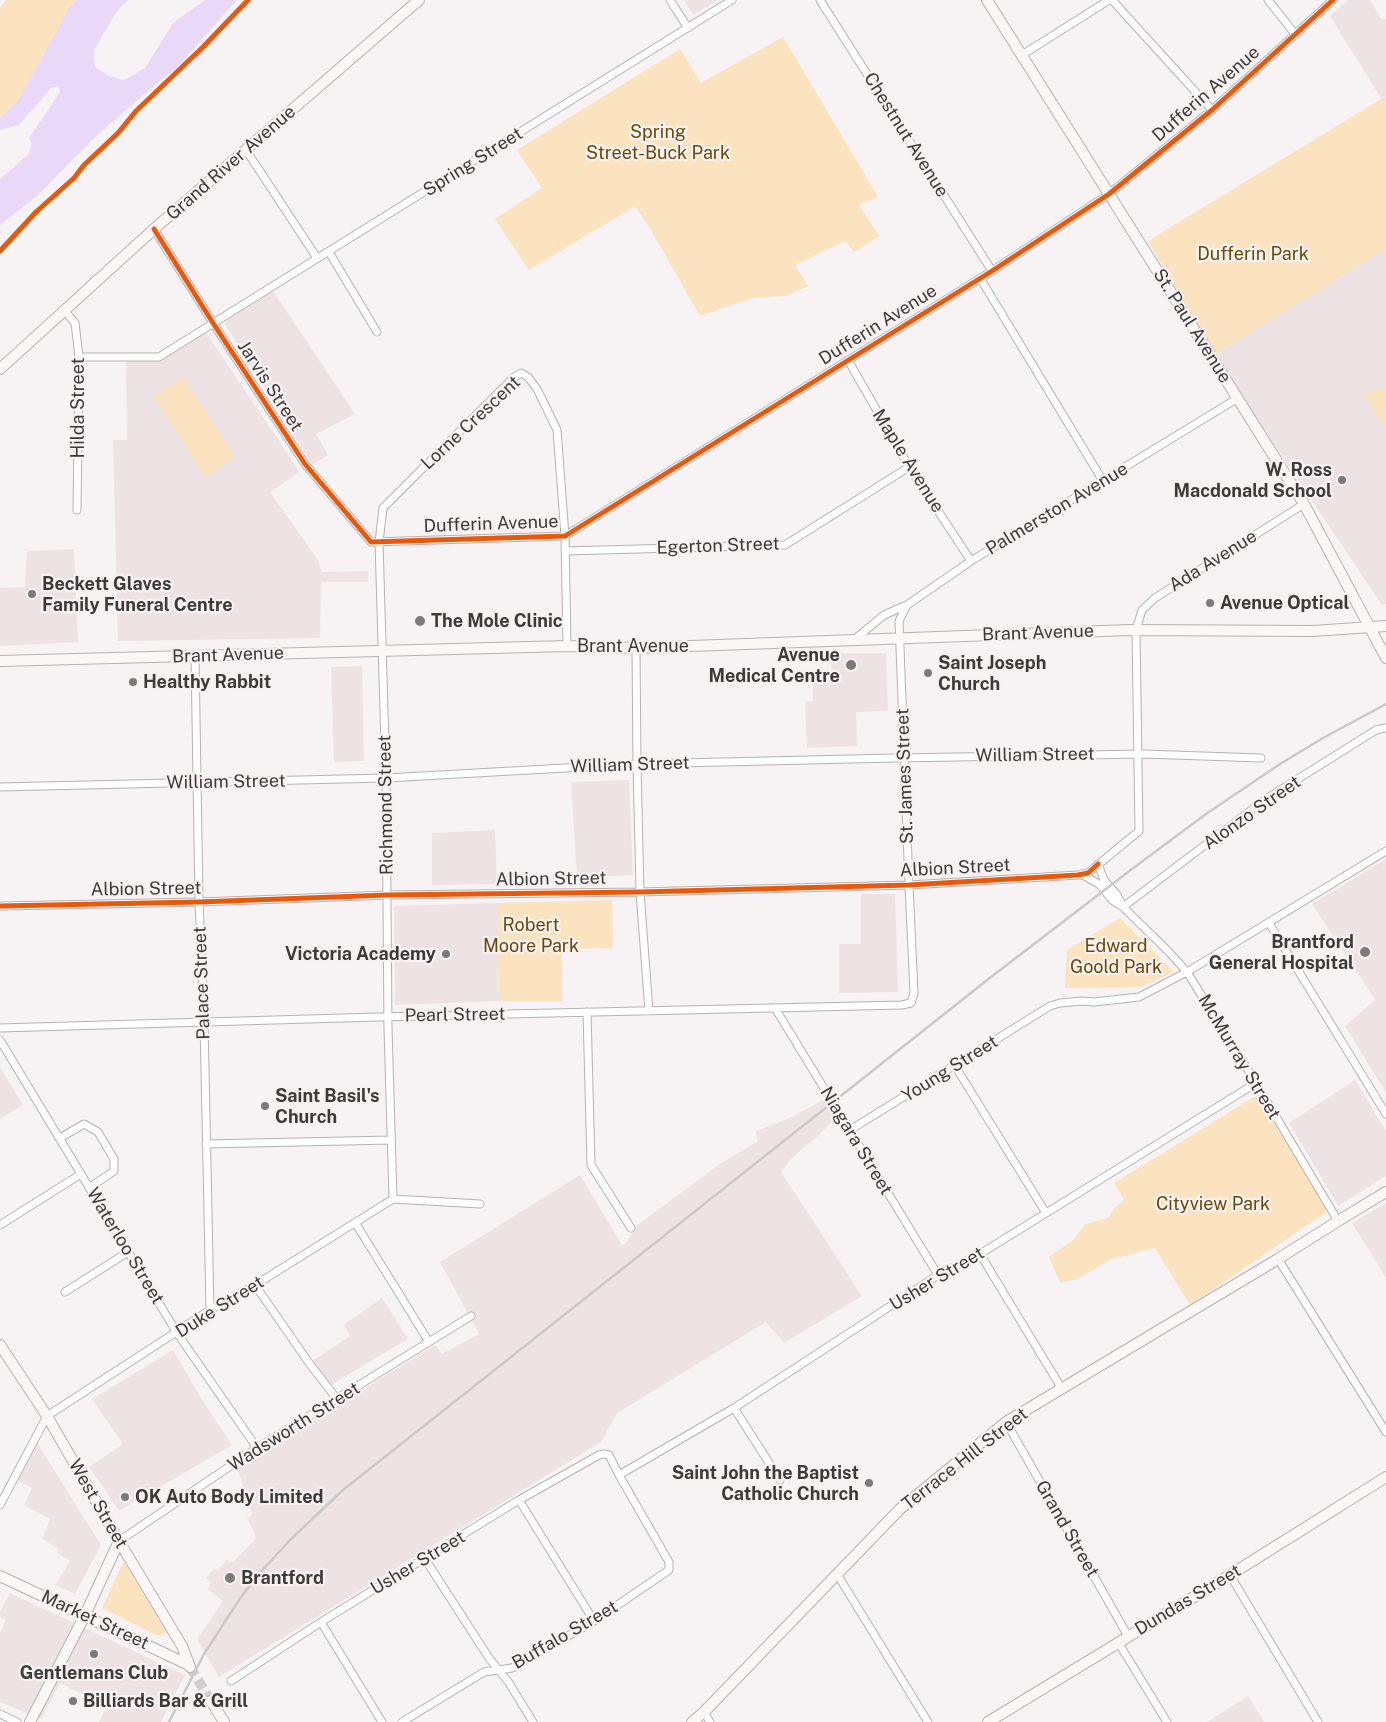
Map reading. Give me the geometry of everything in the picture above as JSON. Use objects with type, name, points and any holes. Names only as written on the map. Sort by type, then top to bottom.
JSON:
[{"type":"main road","name":"Grand River Avenue","points":[[0,369],[154,229],[420,0]]},
{"type":"main road","name":"St. Paul Avenue","points":[[987,0],[1304,504],[1386,658]]},
{"type":"main road","name":"Brant Avenue","points":[[0,661],[567,646],[636,648],[1136,630],[1313,631],[1386,626]]},
{"type":"main road","name":"Terrace Hill Street","points":[[692,1722],[704,1712],[900,1509],[1006,1422],[1386,1192]]},
{"type":"main road","name":"West Street","points":[[0,1345],[47,1416],[182,1646],[190,1666]]},
{"type":"main road","name":"Dundas Street","points":[[988,1722],[1230,1575],[1386,1477]]},
{"type":"main road","points":[[30,1722],[85,1615],[119,1541]]},
{"type":"main road","name":"Market Street","points":[[0,1576],[190,1666]]},
{"type":"main road","points":[[211,1701],[224,1722]]},
{"type":"street","points":[[670,0],[688,28]]},
{"type":"street","name":"Spring Street","points":[[79,358],[159,357],[732,0]]},
{"type":"street","name":"Chestnut Avenue","points":[[820,0],[992,271]]},
{"type":"street","points":[[1022,55],[1111,0],[1212,110]]},
{"type":"street","points":[[1268,0],[1295,34]]},
{"type":"street","name":"Dufferin Avenue","points":[[379,542],[565,536],[992,271],[1109,194],[1212,110],[1333,0]]},
{"type":"street","points":[[246,150],[317,258]]},
{"type":"street","name":"Jarvis Street","points":[[154,229],[213,324],[305,464],[371,542],[379,542]]},
{"type":"street","points":[[329,252],[377,332]]},
{"type":"street","points":[[980,278],[1103,482]]},
{"type":"street","name":"Hilda Street","points":[[64,310],[75,323],[79,358],[77,510]]},
{"type":"street","name":"Maple Avenue","points":[[848,360],[909,466],[972,561]]},
{"type":"street","name":"Lorne Crescent","points":[[382,650],[379,542],[383,508],[513,378],[521,373],[528,377],[537,389],[557,430],[565,536],[567,646]]},
{"type":"street","name":"Palmerston Avenue","points":[[855,639],[884,615],[906,605],[972,561],[1238,398]]},
{"type":"street","name":"Egerton Street","points":[[565,551],[785,545],[909,466]]},
{"type":"street","name":"Ada Avenue","points":[[1136,630],[1142,610],[1155,598],[1304,504]]},
{"type":"street","points":[[900,638],[899,621],[906,605]]},
{"type":"street","points":[[1136,630],[1141,754]]},
{"type":"street","name":"St. James Street","points":[[900,638],[914,993],[911,1003]]},
{"type":"street","points":[[636,648],[640,892],[649,1011]]},
{"type":"street","name":"Richmond Street","points":[[382,650],[393,1199]]},
{"type":"street","name":"Palace Street","points":[[196,656],[199,902],[204,1022],[210,1310]]},
{"type":"street","name":"Alonzo Street","points":[[1123,907],[1266,799],[1376,730],[1386,728]]},
{"type":"street","name":"William Street","points":[[0,787],[386,778],[637,764],[904,757],[1141,754],[1261,758]]},
{"type":"street","name":"Albion Street","points":[[0,906],[199,902],[388,895],[640,892],[909,885],[1081,874],[1088,873],[1139,831],[1141,754]]},
{"type":"street","points":[[1187,972],[1386,852]]},
{"type":"street","name":"McMurray Street","points":[[1098,864],[1104,880],[1117,895],[1123,907]]},
{"type":"street","name":"McMurray Street","points":[[1081,874],[1099,884],[1112,900],[1123,907],[1187,972],[1338,1221]]},
{"type":"street","points":[[1269,923],[1386,1114]]},
{"type":"street","name":"Young Street","points":[[850,1130],[1050,1006],[1060,1003],[1094,1002],[1139,997],[1187,972]]},
{"type":"street","name":"Pearl Street","points":[[0,1028],[388,1016],[902,1005],[911,1003]]},
{"type":"street","name":"Niagara Street","points":[[775,1008],[938,1275]]},
{"type":"street","points":[[586,1012],[592,1165],[630,1228]]},
{"type":"street","name":"Waterloo Street","points":[[0,1040],[177,1333],[257,1448]]},
{"type":"street","points":[[954,1066],[1046,1213]]},
{"type":"street","name":"Usher Street","points":[[231,1681],[321,1622],[519,1500],[599,1455],[609,1455],[619,1475],[734,1408],[938,1275],[980,1254],[1256,1083]]},
{"type":"street","points":[[60,1138],[84,1124],[98,1132],[114,1159],[114,1171],[89,1188]]},
{"type":"street","points":[[206,1144],[391,1140]]},
{"type":"street","points":[[0,1225],[81,1174]]},
{"type":"street","points":[[393,1199],[480,1204]]},
{"type":"street","name":"Duke Street","points":[[47,1416],[210,1310],[356,1224],[393,1199]]},
{"type":"street","points":[[356,1224],[429,1342]]},
{"type":"street","points":[[65,1292],[128,1252]]},
{"type":"street","points":[[980,1254],[1062,1389]]},
{"type":"street","points":[[1278,1259],[1386,1432]]},
{"type":"street","points":[[255,1285],[309,1363],[338,1399]]},
{"type":"street","name":"Wadsworth Street","points":[[119,1541],[257,1448],[471,1316]]},
{"type":"street","points":[[734,1408],[780,1480]]},
{"type":"street","points":[[0,1504],[47,1416]]},
{"type":"street","name":"Grand Street","points":[[1006,1422],[1128,1636]]},
{"type":"street","name":"Buffalo Street","points":[[402,1722],[484,1672],[512,1668],[594,1621],[667,1572],[670,1568],[669,1562],[619,1475]]},
{"type":"street","points":[[519,1500],[594,1621]]},
{"type":"street","points":[[426,1559],[497,1670],[509,1683],[533,1722]]},
{"type":"street","points":[[837,1574],[928,1722]]},
{"type":"street","points":[[1230,1575],[1318,1722]]},
{"type":"street","points":[[321,1622],[382,1722]]},
{"type":"street","points":[[1118,1642],[1167,1722]]},
{"type":"street","points":[[704,1712],[710,1722]]},
{"type":"street","points":[[0,1714],[17,1722]]},
{"type":"shaded area","points":[[77,0],[128,0],[117,11],[94,50],[95,67],[109,76],[124,80],[145,68],[173,23],[205,0],[237,0],[180,64],[97,135],[36,197],[0,225],[0,179],[29,154],[32,143],[29,138],[60,92],[58,86],[51,88],[19,125],[0,130],[0,118],[17,102],[69,8]]},
{"type":"shaded area","points":[[684,0],[718,0],[693,15]]},
{"type":"shaded area","points":[[1348,0],[1370,0],[1382,20],[1386,19],[1386,96],[1381,98],[1330,16]]},
{"type":"shaded area","name":"W. Ross Macdonald School","points":[[1386,249],[1386,604],[1382,605],[1214,355]]},
{"type":"shaded area","points":[[273,291],[355,414],[316,434],[328,455],[312,465],[224,322]]},
{"type":"shaded area","points":[[205,331],[300,472],[270,492],[318,560],[322,572],[368,571],[368,582],[321,582],[320,638],[118,641],[113,440],[127,440],[126,360],[164,357]]},
{"type":"shaded area","points":[[74,549],[78,642],[0,646],[0,588],[25,587],[27,551]]},
{"type":"shaded area","points":[[831,653],[886,653],[888,711],[856,712],[857,746],[807,748],[805,702],[813,701],[813,682],[832,681]]},
{"type":"shaded area","points":[[362,666],[364,761],[334,762],[331,667]]},
{"type":"shaded area","points":[[629,780],[633,875],[577,878],[571,782]]},
{"type":"shaded area","points":[[495,830],[497,884],[432,885],[432,833]]},
{"type":"shaded area","name":"Brantford General Hospital","points":[[1386,859],[1386,1093],[1345,1026],[1375,1000],[1312,904]]},
{"type":"shaded area","points":[[861,894],[895,894],[898,992],[839,993],[839,944],[861,944]]},
{"type":"shaded area","name":"Victoria Academy","points":[[497,903],[499,1001],[395,1005],[394,906]]},
{"type":"shaded area","points":[[0,1067],[23,1105],[0,1119]]},
{"type":"shaded area","points":[[1355,1080],[1386,1131],[1386,1176],[1338,1206],[1289,1123]]},
{"type":"shaded area","points":[[823,1100],[834,1119],[819,1135],[793,1157],[781,1172],[862,1296],[784,1343],[766,1322],[617,1413],[601,1442],[219,1677],[197,1639],[223,1601],[208,1589],[211,1583],[206,1578],[214,1569],[218,1571],[226,1560],[233,1562],[256,1538],[247,1518],[252,1515],[237,1467],[435,1345],[442,1354],[479,1334],[440,1262],[580,1175],[622,1245],[626,1243],[636,1226],[720,1164],[758,1141],[756,1131],[790,1118]]},
{"type":"shaded area","points":[[1386,1203],[1386,1278],[1352,1223]]},
{"type":"shaded area","points":[[382,1298],[408,1339],[329,1386],[314,1360],[350,1336],[344,1325]]},
{"type":"shaded area","points":[[173,1350],[201,1398],[232,1445],[119,1511],[89,1467],[123,1444],[92,1399]]},
{"type":"shaded area","points":[[34,1438],[101,1545],[75,1594],[55,1585],[70,1561],[57,1553],[59,1549],[42,1539],[50,1519],[24,1505],[32,1488],[14,1479]]},
{"type":"shaded area","points":[[10,1593],[185,1675],[161,1722],[99,1722],[107,1707],[60,1683],[41,1719],[0,1702],[0,1633],[6,1620],[0,1617],[0,1612]]},
{"type":"shaded area","points":[[1248,1696],[1264,1722],[1207,1722]]},
{"type":"green space","points":[[6,0],[77,0],[69,8],[17,102],[0,118],[0,8]]},
{"type":"green space","name":"Spring Street-Buck Park","points":[[783,37],[878,197],[859,205],[879,236],[854,252],[845,241],[795,265],[808,286],[785,296],[753,298],[700,316],[651,230],[635,206],[529,270],[495,219],[542,188],[517,150],[680,49],[701,83]]},
{"type":"green space","name":"Dufferin Park","points":[[1386,96],[1386,249],[1214,355],[1148,241]]},
{"type":"green space","points":[[183,377],[235,458],[205,477],[154,396]]},
{"type":"green space","points":[[1386,389],[1386,431],[1363,392]]},
{"type":"green space","name":"Robert Moore Park","points":[[612,900],[613,948],[562,949],[562,1001],[499,1001],[497,903]]},
{"type":"green space","name":"Edward Goold Park","points":[[1120,918],[1174,972],[1140,987],[1065,988],[1067,950]]},
{"type":"green space","name":"Cityview Park","points":[[1257,1095],[1328,1211],[1190,1305],[1155,1248],[1112,1259],[1075,1280],[1060,1282],[1049,1257],[1073,1240],[1086,1224],[1108,1218],[1124,1200],[1114,1183]]},
{"type":"green space","points":[[123,1563],[166,1632],[158,1636],[102,1608]]},
{"type":"tunnel","points":[[190,1667],[211,1701]]},
{"type":"railway","points":[[169,1722],[204,1654],[239,1600],[258,1575],[290,1540],[343,1490],[991,977],[1132,869],[1206,814],[1280,764],[1386,704]]},
{"type":"cycle path","points":[[0,251],[36,212],[74,178],[84,165],[118,133],[136,111],[203,47],[248,0]]},
{"type":"cycle path","points":[[154,229],[305,464],[371,542],[565,536],[992,271],[1109,194],[1212,110],[1333,0]]},
{"type":"cycle path","points":[[0,906],[199,902],[388,895],[640,892],[909,885],[1078,875],[1088,873],[1098,864]]},
{"type":"place","name":"W. Ross Macdonald School","points":[[1342,480]]},
{"type":"place","name":"Beckett Glaves Family Funeral Centre","points":[[32,594]]},
{"type":"place","name":"Avenue Optical","points":[[1210,603]]},
{"type":"place","name":"The Mole Clinic","points":[[420,621]]},
{"type":"place","name":"Avenue Medical Centre","points":[[851,665]]},
{"type":"place","name":"Saint Joseph Church","points":[[928,673]]},
{"type":"place","name":"Healthy Rabbit","points":[[133,682]]},
{"type":"place","name":"Brantford General Hospital","points":[[1365,952]]},
{"type":"place","name":"Victoria Academy","points":[[446,954]]},
{"type":"place","name":"Saint Basil's Church","points":[[265,1106]]},
{"type":"place","name":"Saint John the Baptist Catholic Church","points":[[869,1483]]},
{"type":"place","name":"OK Auto Body Limited","points":[[125,1497]]},
{"type":"place","name":"Brantford","points":[[230,1578]]},
{"type":"place","name":"Gentlemans Club","points":[[94,1654]]},
{"type":"place","name":"Billiards Bar & Grill","points":[[73,1701]]}]
